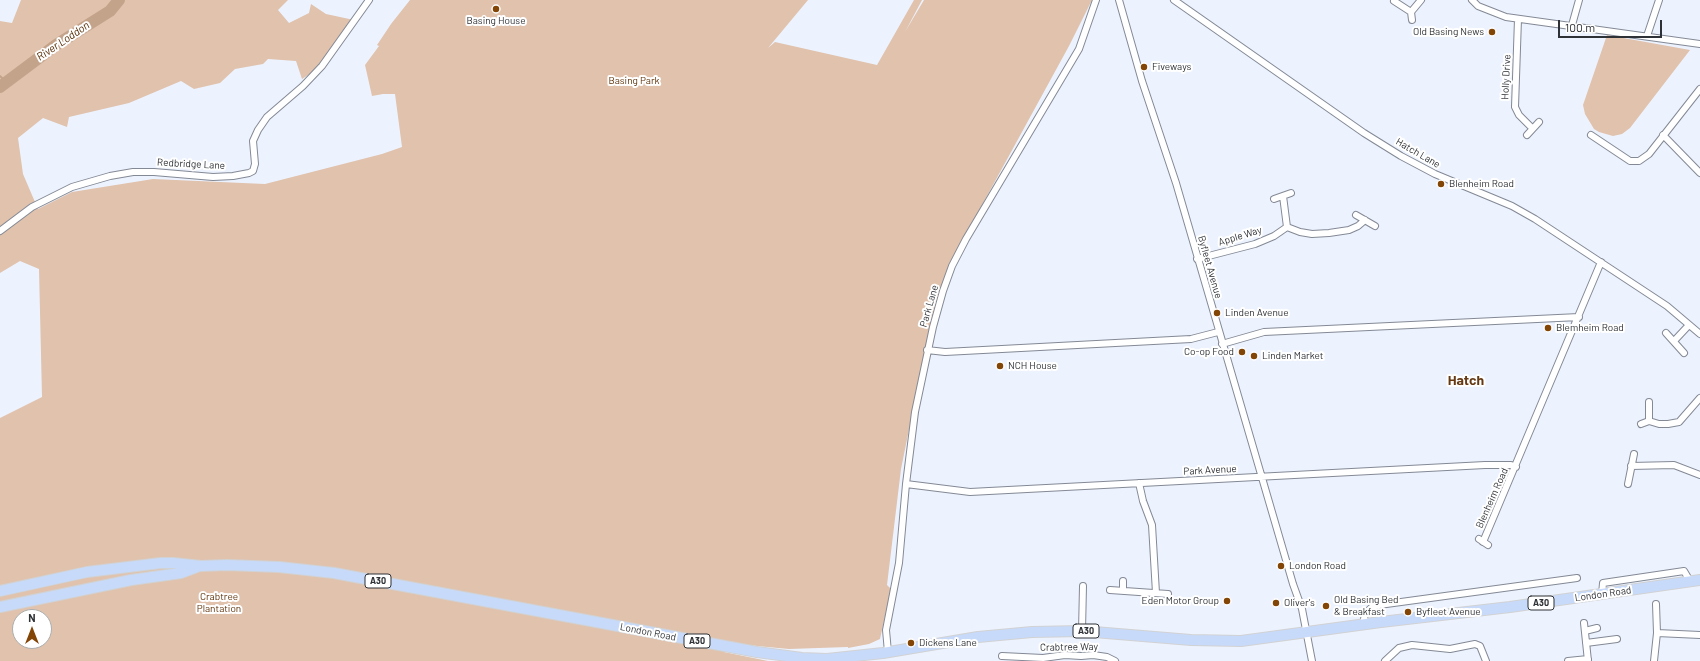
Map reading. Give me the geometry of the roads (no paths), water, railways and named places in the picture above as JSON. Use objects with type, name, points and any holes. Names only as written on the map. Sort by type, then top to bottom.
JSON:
[{"type":"main road","name":"A30","points":[[0,591],[63,576],[111,569],[173,563],[201,566]]},
{"type":"main road","name":"London Road","points":[[201,566],[262,565],[322,571],[773,655],[827,659],[874,657],[888,652],[1008,634],[1082,631],[1228,642],[1307,633],[1363,624],[1695,581]]},
{"type":"main road","name":"A30","points":[[0,607],[118,582],[181,573],[201,566]]},
{"type":"street","name":"Redbridge Lane","points":[[0,231],[32,207],[72,187],[110,176],[133,172],[154,172],[213,177],[233,176],[253,171],[255,164],[253,142],[258,130],[268,117],[304,86],[322,66],[369,0]]},
{"type":"street","name":"Park Lane","points":[[888,652],[886,630],[899,563],[906,484],[915,412],[927,350],[943,291],[952,266],[991,195],[1079,49],[1096,0]]},
{"type":"street","name":"Byfleet Avenue","points":[[1119,0],[1142,81],[1176,183],[1218,332],[1293,584],[1302,609],[1312,661]]},
{"type":"street","name":"Hatch Lane","points":[[1174,0],[1318,102],[1401,156],[1449,181],[1512,206],[1667,306],[1700,334]]},
{"type":"street","points":[[1394,0],[1411,12]]},
{"type":"street","points":[[1412,20],[1411,12],[1421,0]]},
{"type":"street","points":[[1472,0],[1478,6],[1506,17],[1700,44]]},
{"type":"street","points":[[1572,25],[1579,0]]},
{"type":"street","points":[[1647,36],[1659,0]]},
{"type":"street","name":"Holly Drive","points":[[1518,19],[1515,107],[1519,115],[1532,128]]},
{"type":"street","points":[[1591,135],[1605,146],[1623,157],[1635,162],[1649,154],[1700,88]]},
{"type":"street","points":[[1527,135],[1539,122]]},
{"type":"street","points":[[1663,135],[1700,173]]},
{"type":"street","points":[[1605,146],[1609,139]]},
{"type":"street","points":[[1274,199],[1291,193]]},
{"type":"street","points":[[1283,196],[1287,227],[1300,232],[1312,234],[1349,230],[1358,226],[1365,220]]},
{"type":"street","points":[[1356,215],[1375,226]]},
{"type":"street","name":"Apple Way","points":[[1197,259],[1255,244],[1274,236],[1287,227]]},
{"type":"street","name":"Blenheim Road","points":[[1483,542],[1516,467],[1601,262]]},
{"type":"street","points":[[1222,344],[1264,332],[1579,317]]},
{"type":"street","points":[[1674,341],[1689,325]]},
{"type":"street","points":[[927,350],[945,352],[1190,339],[1218,332]]},
{"type":"street","points":[[1666,333],[1684,353]]},
{"type":"street","points":[[1641,424],[1649,420],[1659,424],[1678,422],[1700,398]]},
{"type":"street","points":[[1649,402],[1649,420]]},
{"type":"street","points":[[1628,484],[1634,454]]},
{"type":"street","name":"Park Avenue","points":[[906,484],[970,492],[1485,465],[1511,465],[1516,467]]},
{"type":"street","points":[[1631,466],[1674,465],[1700,475]]},
{"type":"street","points":[[1139,484],[1143,501],[1152,525],[1156,593]]},
{"type":"street","name":"London Road","points":[[1363,624],[1365,614],[1372,607],[1379,605],[1577,578]]},
{"type":"street","points":[[1123,581],[1123,591]]},
{"type":"street","points":[[1082,631],[1083,586]]},
{"type":"street","points":[[1110,590],[1168,594]]},
{"type":"street","points":[[1654,661],[1657,633],[1656,604]]},
{"type":"street","points":[[1568,661],[1588,660],[1584,623]]},
{"type":"street","points":[[1584,630],[1597,628]]},
{"type":"street","points":[[1657,633],[1700,634]]},
{"type":"street","points":[[1586,643],[1617,639]]},
{"type":"street","points":[[1386,661],[1399,648],[1412,645],[1450,649],[1475,644],[1480,646],[1486,661]]},
{"type":"street","name":"Crabtree Way","points":[[1002,656],[1021,659],[1093,655],[1107,657],[1115,661]]},
{"type":"waterway","name":"River Loddon","points":[[0,87],[56,45],[110,11],[119,0]]},
{"type":"waterway","name":"River Loddon","points":[[0,76],[6,82]]},
{"type":"place","name":"Basing House","points":[[496,9]]},
{"type":"place","name":"Old Basing News","points":[[1492,32]]},
{"type":"place","name":"Fiveways","points":[[1144,67]]},
{"type":"place","name":"Blenheim Road","points":[[1441,184]]},
{"type":"place","name":"Linden Avenue","points":[[1217,313]]},
{"type":"place","name":"Blemheim Road","points":[[1548,328]]},
{"type":"place","name":"Co-op Food","points":[[1242,352]]},
{"type":"place","name":"Linden Market","points":[[1254,356]]},
{"type":"place","name":"NCH House","points":[[1000,366]]},
{"type":"place","name":"London Road","points":[[1281,566]]},
{"type":"place","name":"Eden Motor Group","points":[[1227,601]]},
{"type":"place","name":"Oliver's","points":[[1276,603]]},
{"type":"place","name":"Old Basing Bed & Breakfast","points":[[1326,606]]},
{"type":"place","name":"Byfleet Avenue","points":[[1408,612]]},
{"type":"place","name":"Dickens Lane","points":[[911,643]]},
{"type":"district","name":"Hatch","points":[[1466,380]]},
{"type":"park label","name":"Basing Park","points":[[634,81]]},
{"type":"park label","name":"Crabtree Plantation","points":[[219,602]]}]
